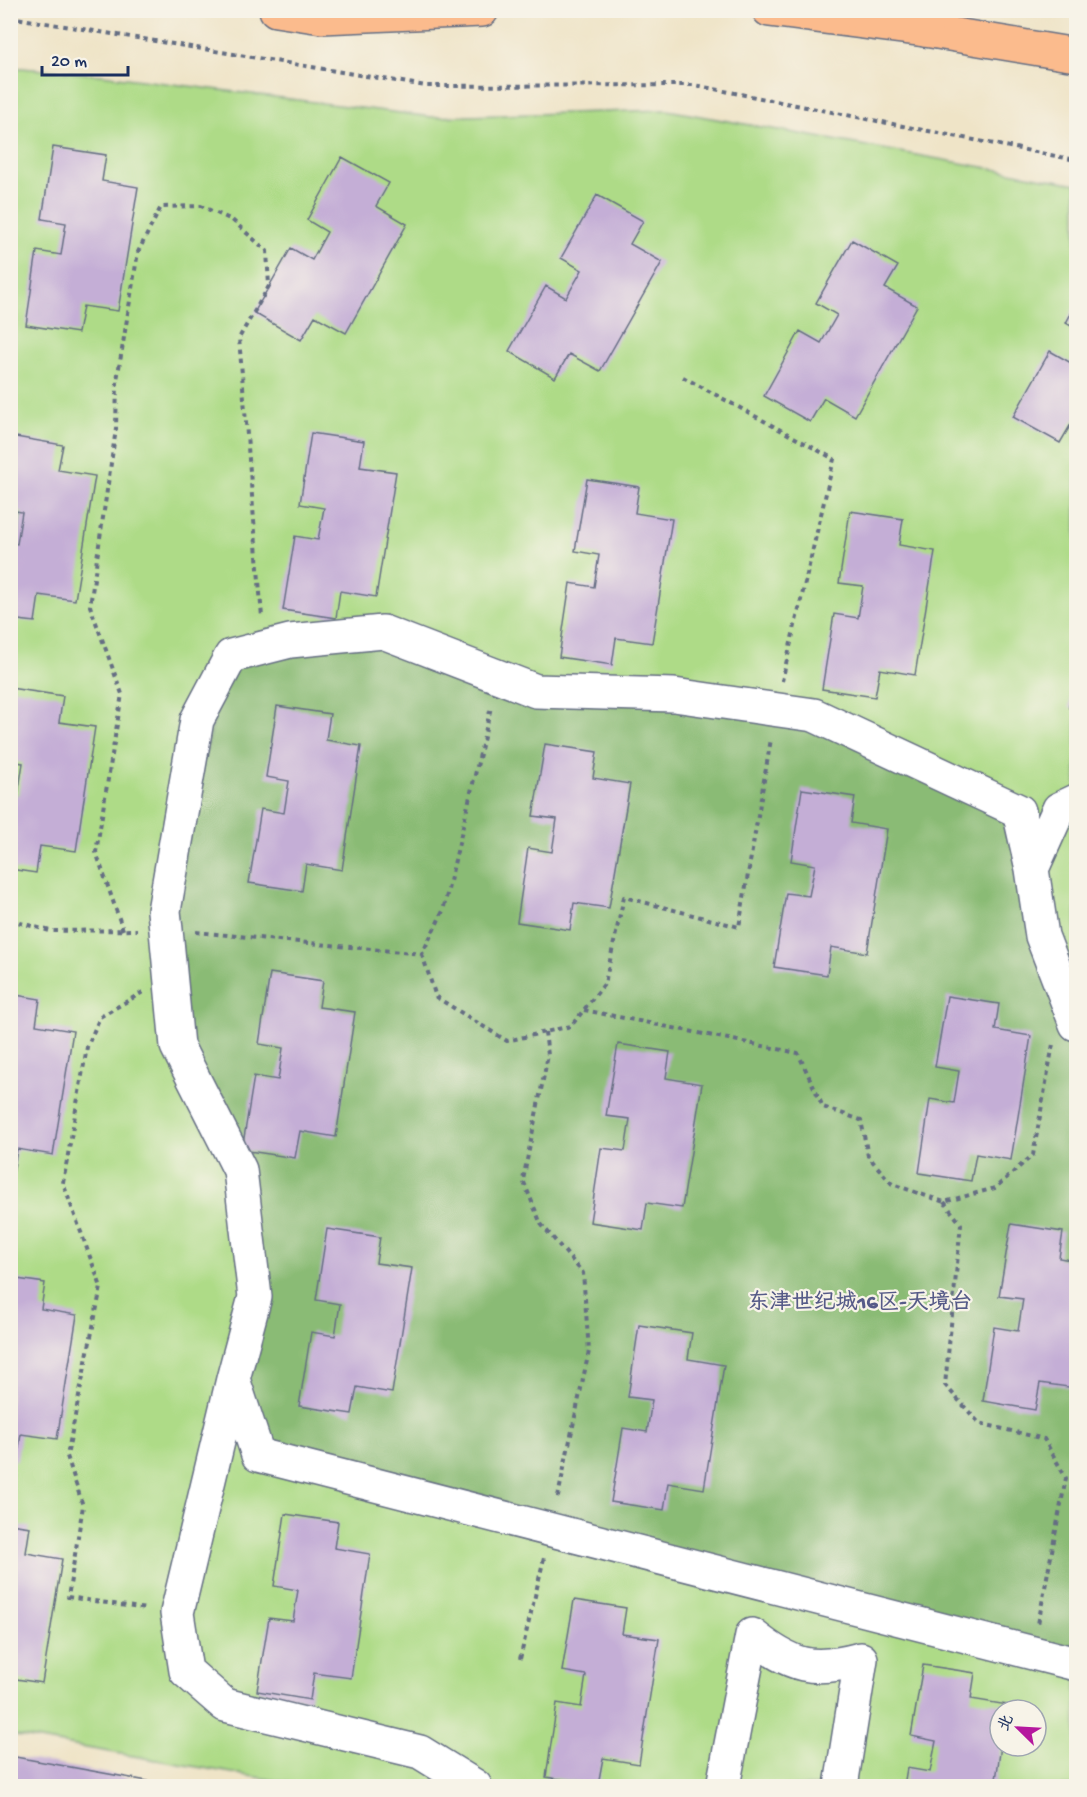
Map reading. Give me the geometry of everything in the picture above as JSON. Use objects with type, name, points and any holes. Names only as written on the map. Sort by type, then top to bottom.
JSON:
[{"type":"main road","points":[[276,10],[322,17],[482,10]]},
{"type":"main road","points":[[769,10],[925,30],[1077,55]]},
{"type":"main road","points":[[852,10],[925,30]]},
{"type":"street","points":[[476,1786],[420,1752],[225,1706],[186,1671],[177,1613],[255,1297],[240,1170],[177,1046],[164,911],[197,720],[231,656],[290,640],[383,632],[536,691],[674,695],[814,715],[1019,811],[1068,805]]},
{"type":"street","points":[[1032,868],[1068,805]]},
{"type":"street","points":[[1019,811],[1032,868],[1041,936],[1072,1012]]},
{"type":"street","points":[[233,1379],[258,1455]]},
{"type":"street","points":[[206,1491],[258,1455],[1077,1664]]},
{"type":"street","points":[[723,1786],[752,1635],[775,1654],[803,1665],[833,1666],[861,1659],[841,1786]]},
{"type":"path","points":[[10,17],[426,86],[694,85],[1077,160]]},
{"type":"path","points":[[123,930],[96,852],[122,694],[90,606],[116,429],[117,380],[138,252],[161,207],[201,206],[232,220],[267,250],[269,286],[239,338],[264,647]]},
{"type":"path","points":[[498,676],[443,911],[422,954],[436,997],[507,1041],[571,1026],[584,1010],[605,983],[624,897],[739,927],[775,710],[834,459],[683,377]]},
{"type":"path","points":[[10,920],[50,931],[166,930],[422,954]]},
{"type":"path","points":[[170,975],[100,1017],[87,1047],[63,1183],[101,1287],[67,1456],[83,1506],[68,1597],[177,1613]]},
{"type":"path","points":[[584,1010],[798,1053],[823,1107],[861,1120],[867,1156],[892,1184],[944,1202],[961,1224],[945,1385],[979,1423],[1044,1439],[1066,1478],[1032,1653]]},
{"type":"path","points":[[944,1202],[995,1188],[1033,1155],[1055,1030],[1072,1012]]},
{"type":"path","points":[[520,1659],[589,1351],[583,1273],[541,1224],[523,1180],[548,1055],[545,1032]]},
{"type":"green space","points":[[10,67],[102,75],[432,117],[667,110],[1076,184],[1076,1786],[308,1786],[11,1735]]},
{"type":"green space","points":[[383,632],[536,691],[814,715],[1019,811],[1076,1024],[1076,1664],[258,1455],[233,1379],[255,1297],[240,1170],[177,1046],[164,911],[231,656]]},
{"type":"building","points":[[53,147],[106,155],[102,181],[138,187],[118,311],[83,306],[78,333],[26,325],[37,251],[61,255],[66,223],[42,219]]},
{"type":"building","points":[[342,157],[389,183],[376,206],[407,224],[346,333],[315,316],[301,340],[254,313],[291,248],[312,260],[327,232],[307,220]]},
{"type":"building","points":[[597,195],[643,221],[630,244],[662,262],[600,371],[569,354],[555,378],[509,351],[546,286],[566,298],[582,270],[561,258]]},
{"type":"building","points":[[852,240],[898,266],[885,288],[917,306],[855,416],[824,398],[810,422],[764,396],[800,331],[821,343],[837,315],[816,303]]},
{"type":"building","points":[[1076,304],[1076,329],[1066,323]]},
{"type":"building","points":[[1050,351],[1071,363],[1076,353],[1076,420],[1074,419],[1060,443],[1013,417]]},
{"type":"building","points":[[311,433],[364,441],[360,467],[396,472],[376,597],[340,591],[336,618],[283,610],[295,536],[318,540],[324,508],[300,504]]},
{"type":"building","points":[[10,436],[63,445],[58,470],[95,476],[75,600],[39,595],[35,622],[10,619],[10,543],[17,544],[22,512],[10,510]]},
{"type":"building","points":[[587,479],[639,487],[635,513],[672,519],[652,643],[616,638],[612,665],[559,657],[570,583],[594,587],[599,555],[575,551]]},
{"type":"building","points":[[850,511],[903,519],[899,545],[935,551],[915,675],[880,669],[875,697],[822,689],[834,614],[858,618],[863,586],[839,583]]},
{"type":"building","points":[[1076,669],[1076,709],[1069,708]]},
{"type":"building","points":[[10,688],[63,696],[59,722],[95,727],[76,851],[40,846],[36,873],[10,869],[10,794],[18,795],[23,763],[10,761]]},
{"type":"building","points":[[277,706],[330,714],[326,740],[361,746],[342,870],[306,864],[302,891],[249,883],[261,809],[284,813],[289,781],[266,777]]},
{"type":"building","points":[[545,744],[597,752],[593,778],[630,784],[609,908],[574,903],[570,930],[517,922],[528,848],[552,852],[557,819],[533,816]]},
{"type":"building","points":[[802,789],[855,797],[851,823],[887,829],[867,953],[831,947],[827,975],[774,967],[786,893],[809,896],[815,865],[791,861]]},
{"type":"building","points":[[270,973],[323,981],[319,1007],[355,1012],[336,1137],[300,1131],[295,1158],[242,1150],[254,1076],[278,1080],[283,1048],[259,1044]]},
{"type":"building","points":[[10,994],[40,999],[36,1025],[73,1031],[53,1155],[17,1149],[12,1181]]},
{"type":"building","points":[[947,996],[999,1004],[995,1030],[1031,1036],[1011,1160],[976,1154],[971,1181],[919,1173],[930,1099],[954,1103],[959,1071],[935,1067]]},
{"type":"building","points":[[618,1044],[670,1052],[666,1078],[702,1084],[682,1208],[647,1203],[643,1230],[590,1222],[601,1148],[625,1151],[630,1119],[606,1116]]},
{"type":"building","points":[[1011,1224],[1063,1232],[1059,1258],[1076,1261],[1075,1388],[1040,1383],[1035,1410],[983,1401],[994,1327],[1018,1331],[1023,1299],[999,1296]]},
{"type":"building","points":[[327,1229],[380,1237],[376,1263],[412,1268],[392,1393],[357,1387],[352,1414],[299,1406],[311,1332],[335,1336],[340,1304],[316,1300]]},
{"type":"building","points":[[10,1278],[45,1283],[41,1309],[77,1315],[57,1439],[21,1434],[17,1461],[10,1460]]},
{"type":"building","points":[[639,1325],[692,1333],[688,1359],[724,1365],[704,1489],[668,1483],[664,1510],[611,1502],[623,1428],[647,1432],[652,1400],[628,1397]]},
{"type":"building","points":[[285,1514],[338,1522],[334,1548],[370,1554],[351,1678],[314,1673],[310,1700],[257,1691],[269,1618],[293,1621],[298,1590],[274,1586]]},
{"type":"building","points":[[10,1524],[30,1527],[26,1553],[62,1559],[42,1683],[10,1678]]},
{"type":"building","points":[[574,1600],[626,1608],[622,1634],[659,1639],[639,1764],[603,1758],[598,1785],[546,1777],[557,1703],[581,1707],[586,1675],[562,1671]]},
{"type":"building","points":[[923,1665],[975,1673],[971,1699],[988,1702],[988,1758],[999,1758],[995,1786],[904,1786],[907,1768],[930,1772],[936,1741],[911,1736]]},
{"type":"building","points":[[10,1756],[169,1785],[169,1786],[10,1786]]},
{"type":"district","name":"东津世纪城16区-天境台","points":[[860,1300]]}]
